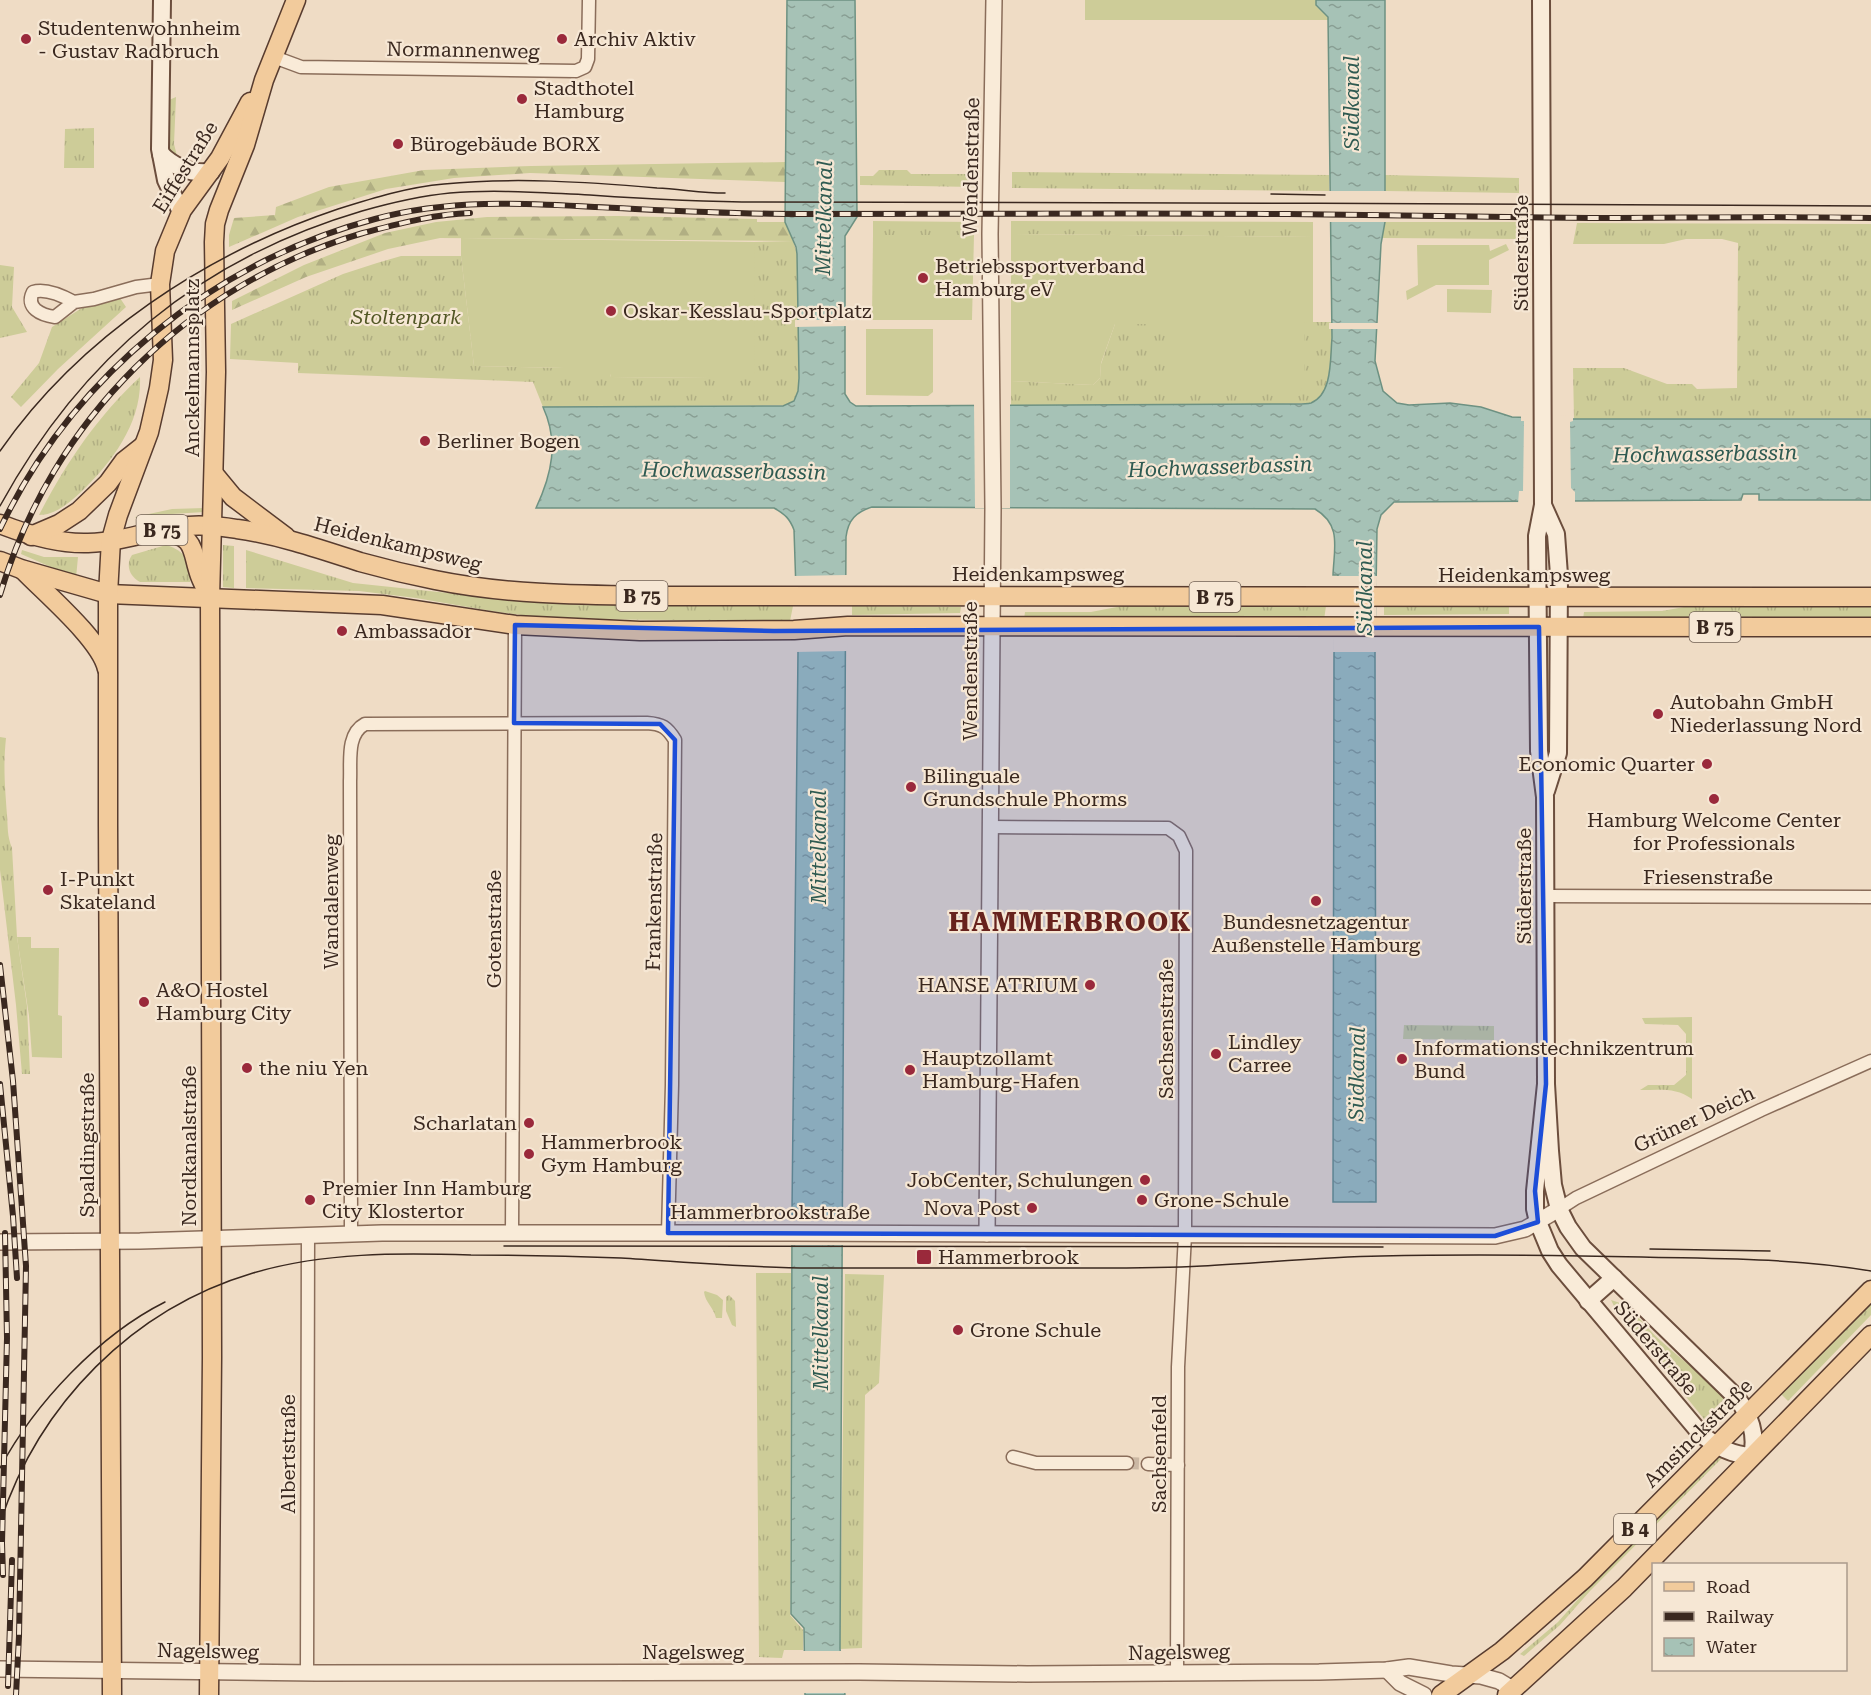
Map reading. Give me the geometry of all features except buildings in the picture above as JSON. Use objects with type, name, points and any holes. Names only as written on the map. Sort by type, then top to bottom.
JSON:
[{"type":"main road","points":[[162,0],[161,154],[166,180],[181,212]]},
{"type":"main road","name":"Eiffestraße","points":[[219,210],[245,145],[264,80],[297,0]]},
{"type":"main road","name":"Süderstraße","points":[[1541,0],[1543,505],[1538,536],[1539,751],[1545,797],[1546,1084],[1553,1185],[1559,1209],[1583,1248],[1737,1398],[1748,1414],[1755,1444],[1752,1456],[1742,1456],[1716,1446],[1701,1434],[1588,1301],[1550,1251],[1538,1222],[1534,1191],[1546,1084]]},
{"type":"main road","name":"Eiffestraße","points":[[160,284],[165,251],[181,212],[224,152],[240,118],[264,80]]},
{"type":"main road","points":[[161,154],[185,170],[194,173],[211,172]]},
{"type":"main road","name":"Anckelmannsplatz","points":[[210,598],[216,372],[214,242],[219,210]]},
{"type":"main road","name":"Anckelmannsplatz","points":[[108,594],[111,540],[144,445],[159,388],[163,360],[160,284]]},
{"type":"main road","points":[[31,536],[58,524],[79,511],[108,483],[124,461],[144,445]]},
{"type":"main road","points":[[214,474],[233,497],[291,541]]},
{"type":"main road","name":"Süderstraße","points":[[1543,505],[1556,534],[1559,597],[1558,753],[1545,797]]},
{"type":"main road","name":"B 75","points":[[0,524],[31,536],[63,542],[88,543],[179,527],[213,526]]},
{"type":"main road","name":"Heidenkampsweg","points":[[213,526],[291,541],[386,569],[435,580],[490,589],[541,593],[794,597],[1871,597]]},
{"type":"main road","points":[[154,532],[185,538],[193,546],[199,575],[210,598]]},
{"type":"main road","name":"B 75","points":[[0,561],[108,594],[382,605],[515,625],[640,631],[794,630],[848,626],[1871,627]]},
{"type":"main road","points":[[21,569],[75,623],[101,654],[108,675]]},
{"type":"main road","name":"Spaldingstraße","points":[[108,594],[112,1695]]},
{"type":"main road","name":"Nordkanalstraße","points":[[210,598],[210,1695]]},
{"type":"main road","points":[[1588,1301],[1614,1278]]},
{"type":"main road","name":"Amsinckstraße","points":[[1441,1695],[1502,1651],[1559,1601],[1611,1552],[1871,1290]]},
{"type":"main road","name":"B 4","points":[[1511,1692],[1605,1606],[1871,1335]]},
{"type":"street","name":"Normannenweg","points":[[274,57],[301,68],[576,71],[585,67],[588,59],[589,0]]},
{"type":"street","name":"Wendenstraße","points":[[987,1234],[993,508],[990,234],[993,0]]},
{"type":"street","points":[[74,302],[136,287],[160,284]]},
{"type":"street","name":"Gotenstraße","points":[[512,1234],[515,625]]},
{"type":"street","name":"Frankenstraße","points":[[514,723],[660,724],[668,729],[675,740],[672,1085],[668,1233]]},
{"type":"street","name":"Wandalenweg","points":[[351,1234],[350,781],[352,739],[358,729],[365,724],[514,723]]},
{"type":"street","name":"Sachsenstraße","points":[[990,827],[1168,828],[1179,836],[1186,851],[1185,1235]]},
{"type":"street","name":"Friesenstraße","points":[[1545,896],[1871,897]]},
{"type":"street","name":"Grüner Deich","points":[[1538,1222],[1576,1198],[1871,1061]]},
{"type":"street","name":"Hammerbrookstraße","points":[[0,1242],[110,1242],[351,1234],[845,1233],[1495,1236],[1512,1233],[1538,1222]]},
{"type":"street","name":"Albertstraße","points":[[307,1673],[308,1235]]},
{"type":"street","name":"Sachsenfeld","points":[[1177,1673],[1178,1367],[1185,1235]]},
{"type":"street","points":[[1013,1457],[1036,1463],[1127,1463]]},
{"type":"street","points":[[1148,1464],[1178,1465]]},
{"type":"street","name":"Nagelsweg","points":[[0,1669],[307,1673],[1177,1673],[1419,1668],[1499,1681],[1511,1692]]},
{"type":"street","points":[[1387,1670],[1400,1683],[1424,1695]]},
{"type":"highlighted area","points":[[515,625],[774,631],[1539,627],[1546,1084],[1535,1191],[1538,1222],[1495,1236],[668,1233],[675,740],[660,724],[514,723]]},
{"type":"green space","points":[[1085,0],[1316,0],[1316,6],[1328,17],[1328,20],[1085,20]]},
{"type":"green space","points":[[176,97],[174,144],[177,156],[175,159],[167,146],[169,100]]},
{"type":"green space","points":[[94,128],[94,168],[64,168],[65,129]]},
{"type":"green space","points":[[786,162],[785,182],[530,173],[454,178],[386,189],[298,217],[229,247],[229,235],[234,218],[275,215],[276,207],[329,187],[424,170]]},
{"type":"green space","points":[[879,170],[907,170],[911,174],[976,174],[975,187],[860,185],[860,176],[873,176]]},
{"type":"green space","points":[[1012,172],[1329,175],[1329,191],[1012,188]]},
{"type":"green space","points":[[1385,175],[1519,178],[1519,193],[1385,191]]},
{"type":"green space","points":[[618,216],[757,219],[757,222],[785,222],[793,241],[440,238],[388,249],[306,277],[232,310],[232,301],[304,265],[385,233],[436,222],[487,217]]},
{"type":"green space","points":[[873,221],[974,222],[974,235],[873,235]]},
{"type":"green space","points":[[1011,221],[1313,222],[1313,237],[1011,234]]},
{"type":"green space","points":[[1385,222],[1520,222],[1519,239],[1382,238]]},
{"type":"green space","name":"Hochwasserbassin","points":[[1577,223],[1871,224],[1871,418],[1574,419],[1573,368],[1624,368],[1667,384],[1692,384],[1697,389],[1737,388],[1738,243],[1722,239],[1686,239],[1664,244],[1573,244]]},
{"type":"green space","points":[[1011,234],[1313,237],[1313,322],[1304,323],[1304,387],[1298,392],[1170,392],[1170,324],[1115,324],[1101,363],[1100,378],[1093,385],[1011,381]]},
{"type":"green space","name":"Betriebssportverband Hamburg eV","points":[[873,235],[974,235],[972,320],[872,320]]},
{"type":"green space","name":"Oskar-Kesslau-Sportplatz","points":[[461,238],[754,242],[755,374],[709,374],[708,378],[611,377],[610,374],[564,374],[564,368],[474,366],[461,256]]},
{"type":"green space","name":"Stoltenpark","points":[[793,241],[797,254],[799,378],[796,397],[789,405],[543,407],[533,382],[298,373],[298,363],[230,359],[231,324],[343,274],[401,256],[461,256],[474,366],[564,368],[564,374],[610,374],[611,377],[708,378],[708,374],[754,374],[754,242]]},
{"type":"green space","points":[[1506,244],[1509,250],[1489,260],[1489,285],[1436,285],[1407,300],[1406,291],[1418,285],[1417,245],[1489,245],[1490,251]]},
{"type":"green space","points":[[0,265],[14,267],[12,307],[27,332],[0,338]]},
{"type":"green space","points":[[1447,289],[1492,290],[1491,313],[1447,312]]},
{"type":"green space","points":[[120,298],[126,307],[58,369],[21,407],[11,397],[39,363],[52,327],[85,306]]},
{"type":"green space","points":[[1304,322],[1332,322],[1331,360],[1326,389],[1322,395],[1310,403],[1216,406],[1011,405],[1011,381],[1093,385],[1100,378],[1101,364],[1115,324],[1171,324],[1304,387]]},
{"type":"green space","points":[[866,329],[933,329],[933,392],[928,396],[866,395]]},
{"type":"green space","points":[[140,377],[136,410],[131,425],[115,454],[73,499],[51,513],[39,515],[60,477],[96,425]]},
{"type":"green space","points":[[204,508],[204,512],[156,515],[139,520],[135,517],[172,509]]},
{"type":"green space","points":[[166,545],[178,550],[186,558],[191,575],[190,582],[140,582],[136,580],[129,567],[132,555]]},
{"type":"green space","points":[[223,545],[234,546],[234,588],[223,587]]},
{"type":"green space","points":[[22,550],[44,557],[78,557],[76,578],[21,554]]},
{"type":"green space","points":[[246,550],[353,583],[505,599],[608,605],[793,606],[790,621],[554,619],[359,591],[246,588]]},
{"type":"green space","points":[[852,606],[961,607],[960,613],[852,615]]},
{"type":"green space","points":[[1122,606],[1326,606],[1324,620],[1024,619],[1025,612],[1091,612]]},
{"type":"green space","points":[[1509,606],[1509,614],[1384,615],[1384,607]]},
{"type":"green space","points":[[1684,607],[1871,607],[1871,621],[1583,619],[1584,612],[1662,611]]},
{"type":"green space","points":[[0,737],[6,738],[5,776],[8,828],[12,848],[17,937],[27,1006],[30,1074],[22,1074],[0,870]]},
{"type":"green space","points":[[17,937],[31,937],[31,948],[59,948],[58,1015],[62,1016],[62,1058],[32,1057],[29,1016]]},
{"type":"green space","points":[[1692,1017],[1692,1099],[1674,1091],[1640,1090],[1648,1085],[1674,1085],[1686,1075],[1686,1034],[1678,1025],[1645,1024],[1642,1018]]},
{"type":"green space","points":[[1404,1025],[1494,1026],[1494,1040],[1403,1039]]},
{"type":"green space","points":[[756,1273],[791,1273],[790,1615],[803,1630],[803,1650],[784,1650],[782,1658],[759,1657]]},
{"type":"green space","points":[[845,1274],[884,1275],[879,1383],[865,1395],[862,1648],[840,1649]]},
{"type":"green space","points":[[705,1291],[723,1300],[722,1318],[716,1318],[706,1299]]},
{"type":"green space","points":[[729,1295],[735,1301],[736,1327],[732,1325],[726,1311],[726,1297]]},
{"type":"green space","points":[[1611,1300],[1632,1311],[1661,1341],[1725,1398],[1704,1419],[1616,1310]]},
{"type":"green space","points":[[1871,1303],[1871,1315],[1788,1401],[1781,1394]]},
{"type":"green space","points":[[1719,1455],[1723,1457],[1590,1591],[1560,1625],[1524,1656],[1520,1654],[1558,1622],[1595,1580]]},
{"type":"water","points":[[787,0],[855,0],[857,217],[845,236],[845,394],[856,406],[1300,404],[1311,403],[1318,398],[1327,384],[1332,338],[1328,17],[1316,5],[1316,0],[1385,0],[1385,222],[1381,244],[1375,361],[1383,391],[1397,403],[1409,405],[1450,403],[1481,407],[1512,417],[1871,419],[1871,500],[1759,500],[1759,494],[1743,494],[1741,500],[1394,502],[1381,515],[1377,529],[1375,654],[1376,1202],[1333,1202],[1334,653],[1338,575],[1333,575],[1335,546],[1333,530],[1324,515],[1315,509],[872,507],[861,511],[854,518],[846,537],[840,1649],[845,1695],[805,1695],[804,1628],[791,1614],[792,1211],[798,651],[794,530],[787,517],[774,508],[536,508],[546,483],[552,458],[551,433],[543,407],[783,406],[794,401],[799,378],[797,254],[785,222]]},
{"type":"pier","points":[[1327,191],[1388,191],[1388,222],[1328,222]]},
{"type":"pier","points":[[795,320],[848,320],[848,326],[795,327]]},
{"type":"pier","points":[[1329,323],[1380,323],[1379,329],[1329,329]]},
{"type":"pier","points":[[974,402],[1010,402],[1010,508],[975,508]]},
{"type":"pier","points":[[1521,414],[1573,416],[1573,421],[1570,422],[1571,488],[1575,492],[1575,504],[1518,504],[1519,491],[1523,491],[1524,421],[1521,421]]},
{"type":"pier","points":[[847,575],[848,651],[795,652],[794,576]]},
{"type":"pier","points":[[1334,576],[1377,576],[1376,652],[1333,652]]},
{"type":"pier","points":[[790,1215],[845,1216],[845,1245],[790,1245]]},
{"type":"pier","points":[[801,1651],[843,1651],[848,1693],[802,1693]]},
{"type":"tunnel","points":[[1127,1463],[1148,1464]]},
{"type":"tram line","points":[[0,451],[32,409],[68,371],[108,335],[150,303],[241,249],[289,227],[338,209],[404,190],[470,182],[577,182],[725,193]]},
{"type":"tram line","points":[[0,506],[32,453],[68,404],[107,360],[150,321],[197,286],[248,257],[303,231],[362,211],[428,196],[503,191],[739,202],[1871,206]]},
{"type":"tram line","points":[[1271,194],[1325,195]]},
{"type":"tram line","points":[[504,1246],[1383,1247]]},
{"type":"tram line","points":[[1650,1249],[1770,1251]]},
{"type":"tram line","points":[[0,1523],[17,1480],[39,1439],[65,1401],[96,1367],[130,1337],[168,1311],[209,1289],[253,1273],[307,1261],[361,1255],[416,1254],[603,1257],[787,1268],[1162,1268],[1359,1257],[1512,1255],[1757,1260],[1871,1271]]},
{"type":"tram line","points":[[0,1468],[31,1419],[71,1373],[116,1333],[165,1302]]},
{"type":"railway","points":[[0,529],[30,474],[66,422],[108,375],[154,333],[204,296],[258,264],[315,238],[375,219],[430,208],[512,204],[771,214],[1326,214],[1590,218],[1871,218]]},
{"type":"railway","points":[[0,595],[23,531],[54,472],[91,417],[135,368],[185,324],[240,286],[300,256],[363,233],[390,226],[430,217],[470,213]]},
{"type":"railway","points":[[0,965],[13,1081],[26,1266],[16,1695]]},
{"type":"railway","points":[[0,1084],[17,1278]]},
{"type":"railway","points":[[3,1575],[7,1338],[5,1233]]},
{"type":"railway","points":[[8,1686],[12,1560]]},
{"type":"place","name":"Studentenwohnheim - Gustav Radbruch","points":[[26,39]]},
{"type":"place","name":"Archiv Aktiv","points":[[562,39]]},
{"type":"place","name":"Stadthotel Hamburg","points":[[522,99]]},
{"type":"place","name":"Bürogebäude BORX","points":[[398,144]]},
{"type":"place","name":"Betriebssportverband Hamburg eV","points":[[923,278]]},
{"type":"place","name":"Oskar-Kesslau-Sportplatz","points":[[611,311]]},
{"type":"place","name":"Berliner Bogen","points":[[425,441]]},
{"type":"place","name":"Ambassador","points":[[342,631]]},
{"type":"place","name":"Autobahn GmbH Niederlassung Nord","points":[[1658,714]]},
{"type":"place","name":"Economic Quarter","points":[[1707,764]]},
{"type":"place","name":"Bilinguale Grundschule Phorms","points":[[911,787]]},
{"type":"place","name":"Hamburg Welcome Center for Professionals","points":[[1714,799]]},
{"type":"place","name":"I-Punkt Skateland","points":[[48,890]]},
{"type":"place","name":"Bundesnetzagentur Außenstelle Hamburg","points":[[1316,901]]},
{"type":"place","name":"HANSE ATRIUM","points":[[1090,985]]},
{"type":"place","name":"A&O Hostel Hamburg City","points":[[144,1002]]},
{"type":"place","name":"Lindley Carree","points":[[1216,1054]]},
{"type":"place","name":"Informationstechnikzentrum Bund","points":[[1402,1059]]},
{"type":"place","name":"the niu Yen","points":[[247,1068]]},
{"type":"place","name":"Hauptzollamt Hamburg-Hafen","points":[[910,1070]]},
{"type":"place","name":"Scharlatan","points":[[529,1123]]},
{"type":"place","name":"Hammerbrook Gym Hamburg","points":[[529,1154]]},
{"type":"place","name":"JobCenter, Schulungen","points":[[1145,1180]]},
{"type":"place","name":"Premier Inn Hamburg City Klostertor","points":[[310,1200]]},
{"type":"place","name":"Grone-Schule","points":[[1142,1200]]},
{"type":"place","name":"Nova Post","points":[[1032,1208]]},
{"type":"place","name":"Hammerbrook","points":[[924,1257]]},
{"type":"place","name":"Grone Schule","points":[[958,1330]]},
{"type":"district","name":"HAMMERBROOK","points":[[1070,922]]},
{"type":"water label","name":"Südkanal","points":[[1352,103]]},
{"type":"water label","name":"Mittelkanal","points":[[824,218]]},
{"type":"water label","name":"Südkanal","points":[[1365,588]]},
{"type":"water label","name":"Mittelkanal","points":[[819,847]]},
{"type":"water label","name":"Südkanal","points":[[1357,1074]]},
{"type":"water label","name":"Mittelkanal","points":[[821,1333]]}]
